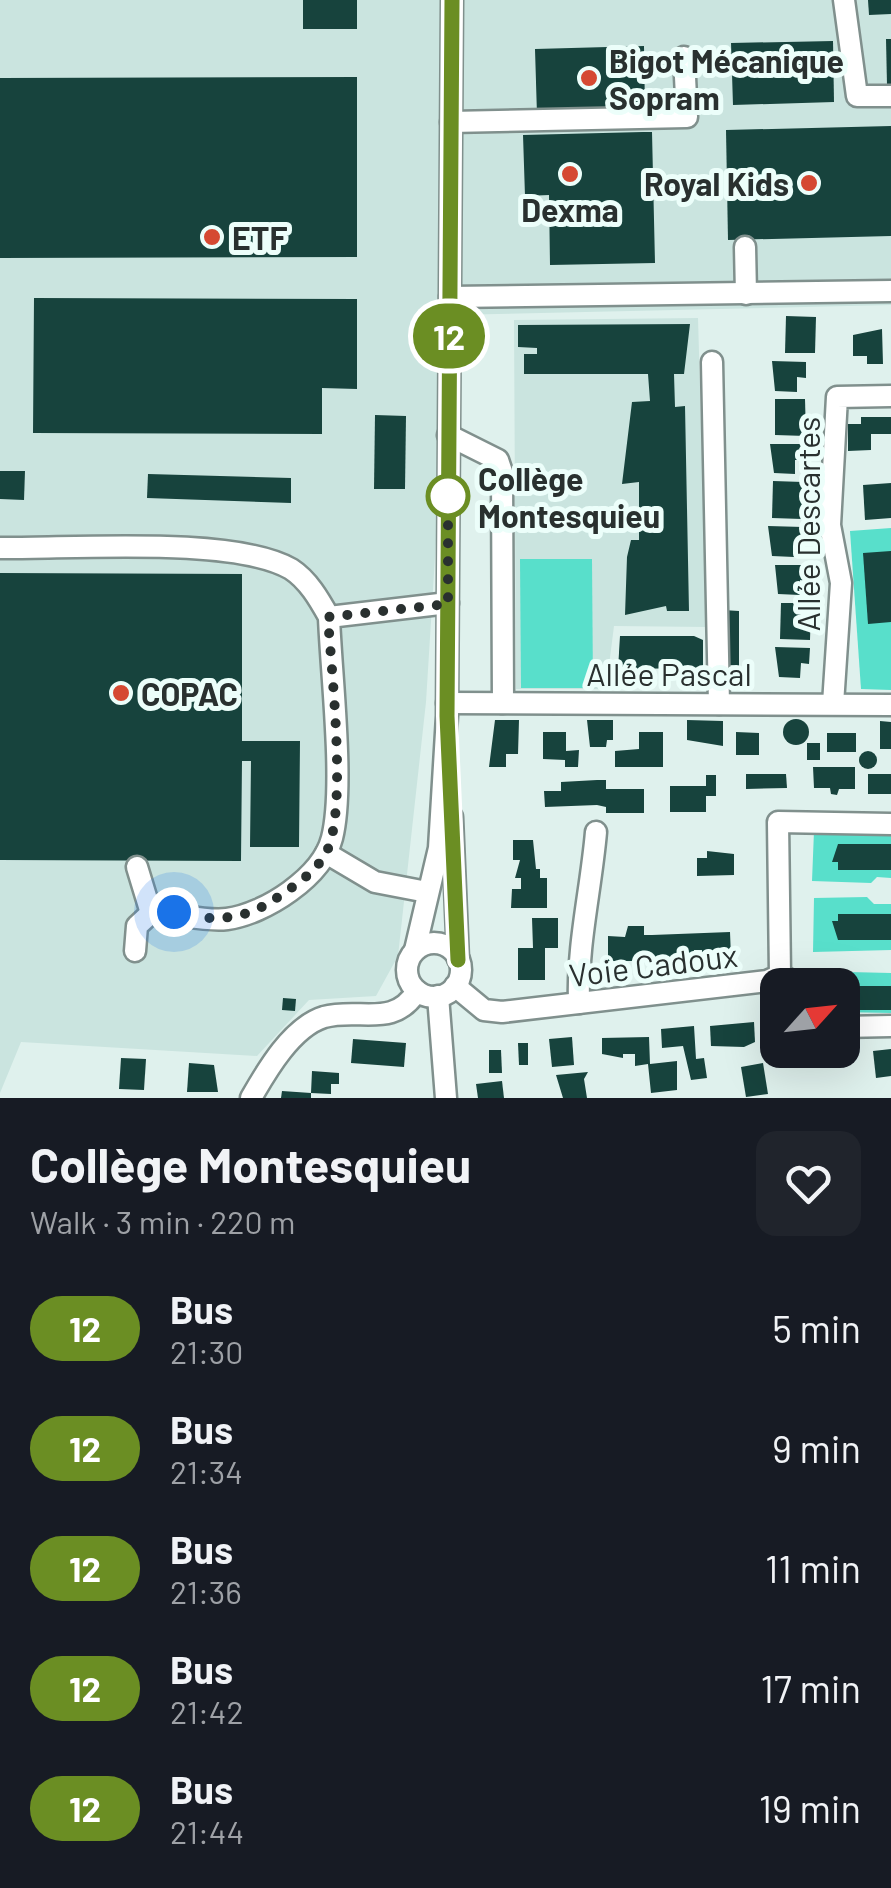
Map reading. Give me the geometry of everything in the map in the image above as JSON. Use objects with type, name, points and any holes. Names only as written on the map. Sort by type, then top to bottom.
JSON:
[{"type":"street","points":[[437,991],[407,974],[439,848],[447,709],[452,0]]},
{"type":"street","points":[[844,0],[857,96],[891,96]]},
{"type":"street","points":[[451,122],[687,117],[684,57]]},
{"type":"street","points":[[745,247],[746,294]]},
{"type":"street","points":[[450,297],[891,291]]},
{"type":"street","points":[[712,362],[719,704]]},
{"type":"street","name":"Allée Descartes","points":[[833,704],[841,583],[830,525],[836,397],[891,396]]},
{"type":"street","points":[[448,436],[498,460],[502,472],[502,702]]},
{"type":"street","points":[[0,548],[251,553],[295,571],[328,617],[336,810],[326,853],[318,865],[261,909],[228,919],[152,914],[137,926],[135,951]]},
{"type":"street","points":[[328,617],[448,604]]},
{"type":"street","name":"Allée Pascal","points":[[447,709],[502,702],[891,705]]},
{"type":"street","points":[[251,1098],[290,1041],[320,1018],[386,1017],[460,975],[447,709]]},
{"type":"street","name":"Voie Cadoux","points":[[780,968],[778,822],[891,824]]},
{"type":"street","points":[[579,1003],[578,956],[590,903],[596,832]]},
{"type":"street","points":[[326,853],[376,882],[427,892]]},
{"type":"street","points":[[136,867],[152,914]]},
{"type":"street","points":[[415,950],[439,944],[458,960]]},
{"type":"street","name":"Voie Cadoux","points":[[437,991],[484,1010],[760,982]]},
{"type":"street","points":[[437,991],[446,1098]]},
{"type":"street","points":[[860,1027],[891,1026]]},
{"type":"shaded area","points":[[0,0],[891,0],[891,305],[450,315],[426,702],[398,956],[376,996],[309,1000],[257,1056],[21,1042],[0,1093]]},
{"type":"shaded area","name":"Collège Montesquieu","points":[[698,318],[707,627],[614,626],[606,689],[516,689],[514,320]]},
{"type":"green space","points":[[891,528],[891,690],[861,689],[850,531]]},
{"type":"green space","points":[[520,559],[592,559],[593,688],[521,688]]},
{"type":"green space","points":[[814,831],[891,832],[891,878],[877,877],[871,883],[812,881]]},
{"type":"green space","points":[[867,897],[874,904],[891,904],[891,950],[813,952],[814,898]]},
{"type":"green space","points":[[860,972],[891,973],[891,1013],[860,1012]]},
{"type":"building","points":[[303,0],[357,0],[357,29],[303,29]]},
{"type":"building","points":[[868,0],[891,0],[891,14],[869,15]]},
{"type":"building","points":[[886,39],[891,39],[891,85],[887,85]]},
{"type":"building","points":[[833,41],[834,102],[733,105],[731,43]]},
{"type":"building","points":[[644,46],[645,112],[537,115],[535,49]]},
{"type":"building","points":[[357,77],[357,257],[0,258],[0,78]]},
{"type":"building","name":"Royal Kids","points":[[891,126],[891,236],[728,240],[726,130]]},
{"type":"building","points":[[652,132],[655,263],[550,265],[549,195],[525,196],[523,135]]},
{"type":"building","points":[[34,298],[357,299],[357,389],[322,388],[322,434],[33,433]]},
{"type":"building","points":[[786,316],[816,317],[815,353],[785,353]]},
{"type":"building","points":[[690,324],[684,374],[674,374],[675,407],[685,406],[689,611],[667,611],[666,606],[625,615],[627,557],[631,540],[639,540],[639,482],[622,484],[632,402],[650,401],[648,374],[524,374],[524,354],[537,354],[537,348],[518,347],[518,325]]},
{"type":"building","points":[[882,329],[883,364],[867,364],[867,356],[853,356],[853,335]]},
{"type":"building","points":[[772,361],[806,362],[806,378],[797,377],[797,392],[775,391]]},
{"type":"building","points":[[775,399],[805,399],[806,436],[775,435]]},
{"type":"building","points":[[375,415],[406,416],[405,489],[374,489]]},
{"type":"building","points":[[861,417],[891,417],[891,434],[871,434],[871,450],[848,451],[848,424],[861,424]]},
{"type":"building","points":[[770,444],[804,444],[804,460],[795,460],[795,474],[774,473]]},
{"type":"building","points":[[0,471],[25,471],[24,500],[0,499]]},
{"type":"building","points":[[148,474],[291,478],[291,503],[147,498]]},
{"type":"building","points":[[773,481],[803,482],[802,519],[772,518]]},
{"type":"building","points":[[891,483],[891,518],[865,520],[863,485]]},
{"type":"building","points":[[768,526],[803,527],[803,543],[794,543],[794,557],[772,556]]},
{"type":"building","points":[[891,551],[891,622],[868,624],[863,553]]},
{"type":"building","points":[[775,565],[809,565],[808,581],[800,580],[800,595],[778,594]]},
{"type":"building","name":"COPAC","points":[[0,573],[242,574],[242,741],[300,741],[299,847],[250,847],[251,761],[242,761],[241,861],[0,860]]},
{"type":"building","points":[[781,603],[811,603],[810,640],[780,639]]},
{"type":"building","points":[[723,610],[739,611],[739,666],[730,665],[730,652],[723,652]]},
{"type":"building","points":[[620,636],[694,636],[703,640],[703,668],[618,669]]},
{"type":"building","points":[[775,647],[810,648],[809,664],[801,663],[800,678],[779,677]]},
{"type":"building","points":[[796,719],[805,723],[809,732],[805,741],[796,745],[787,741],[783,732],[787,723]]},
{"type":"building","points":[[495,720],[519,720],[518,754],[506,754],[506,767],[489,767]]},
{"type":"building","points":[[587,720],[613,720],[613,740],[607,740],[606,747],[590,747]]},
{"type":"building","points":[[687,720],[723,721],[723,746],[687,740]]},
{"type":"building","points":[[880,721],[891,722],[891,749],[880,749]]},
{"type":"building","points":[[543,732],[566,732],[566,751],[579,750],[578,767],[565,767],[565,760],[543,759]]},
{"type":"building","points":[[639,732],[663,732],[663,767],[615,767],[615,751],[639,749]]},
{"type":"building","points":[[736,732],[759,733],[759,755],[736,755]]},
{"type":"building","points":[[827,733],[856,733],[856,752],[827,752]]},
{"type":"building","points":[[807,743],[820,743],[820,760],[807,760]]},
{"type":"building","points":[[868,751],[877,760],[868,769],[859,760]]},
{"type":"building","points":[[813,767],[855,767],[855,789],[839,789],[837,795],[831,794],[830,788],[814,788]]},
{"type":"building","points":[[746,774],[786,774],[787,788],[746,789]]},
{"type":"building","points":[[868,774],[891,774],[891,794],[868,794]]},
{"type":"building","points":[[706,775],[716,775],[716,796],[706,796],[706,812],[670,812],[670,786],[706,786]]},
{"type":"building","points":[[606,780],[606,789],[644,789],[644,813],[606,813],[606,807],[597,805],[545,807],[544,791],[561,791],[561,782]]},
{"type":"building","points":[[513,840],[533,840],[536,869],[540,869],[540,878],[547,878],[547,908],[511,908],[512,889],[521,889],[521,878],[515,878],[520,860],[513,860]]},
{"type":"building","points":[[838,844],[891,844],[891,870],[838,870],[838,862],[832,862]]},
{"type":"building","points":[[707,851],[734,854],[734,875],[697,876],[697,858],[707,858]]},
{"type":"building","points":[[838,914],[891,914],[891,940],[838,940],[832,921],[838,921]]},
{"type":"building","points":[[532,918],[558,918],[558,948],[545,948],[545,980],[518,980],[518,948],[533,948]]},
{"type":"building","points":[[628,926],[644,926],[644,935],[730,932],[731,957],[702,956],[702,950],[694,950],[694,958],[683,960],[644,956],[644,961],[608,961],[608,936],[625,937]]},
{"type":"building","points":[[860,986],[891,986],[891,1010],[860,1010]]},
{"type":"building","points":[[283,998],[296,999],[295,1011],[282,1010]]},
{"type":"building","points":[[754,1022],[755,1042],[744,1047],[711,1046],[710,1026]]},
{"type":"building","points":[[694,1026],[696,1059],[704,1058],[707,1078],[691,1080],[683,1046],[662,1048],[661,1029]]},
{"type":"building","points":[[572,1037],[574,1065],[552,1067],[549,1039]]},
{"type":"building","points":[[649,1037],[650,1064],[677,1061],[677,1090],[651,1093],[648,1064],[635,1066],[635,1054],[623,1054],[623,1058],[602,1054],[602,1038]]},
{"type":"building","points":[[353,1039],[406,1043],[404,1067],[351,1063]]},
{"type":"building","points":[[518,1043],[528,1043],[528,1065],[519,1065]]},
{"type":"building","points":[[891,1049],[891,1076],[876,1078],[873,1051]]},
{"type":"building","points":[[489,1050],[501,1050],[502,1073],[489,1073]]},
{"type":"building","points":[[121,1058],[146,1059],[144,1090],[119,1089]]},
{"type":"building","points":[[189,1063],[214,1065],[218,1092],[187,1092]]},
{"type":"building","points":[[760,1064],[768,1094],[746,1097],[741,1067]]},
{"type":"building","points":[[312,1071],[339,1073],[339,1084],[331,1084],[331,1094],[311,1093]]},
{"type":"building","points":[[588,1072],[584,1079],[587,1098],[563,1098],[556,1075]]},
{"type":"building","points":[[502,1081],[504,1098],[478,1098],[476,1084]]},
{"type":"building","points":[[282,1091],[311,1093],[311,1098],[281,1098]]},
{"type":"bus line","name":"12","points":[[452,0],[447,716],[458,960]]},
{"type":"place","name":"Bigot Mécanique Sopram","points":[[589,78]]},
{"type":"place","name":"Dexma","points":[[570,174]]},
{"type":"place","name":"Royal Kids","points":[[809,183]]},
{"type":"place","name":"ETF","points":[[212,237]]},
{"type":"place","name":"Collège Montesquieu","points":[[448,496]]},
{"type":"place","name":"COPAC","points":[[121,693]]},
{"type":"route","points":[[174,912],[195,918],[228,919],[261,909],[318,865],[326,853],[336,810],[328,617],[448,604],[448,496]]}]
